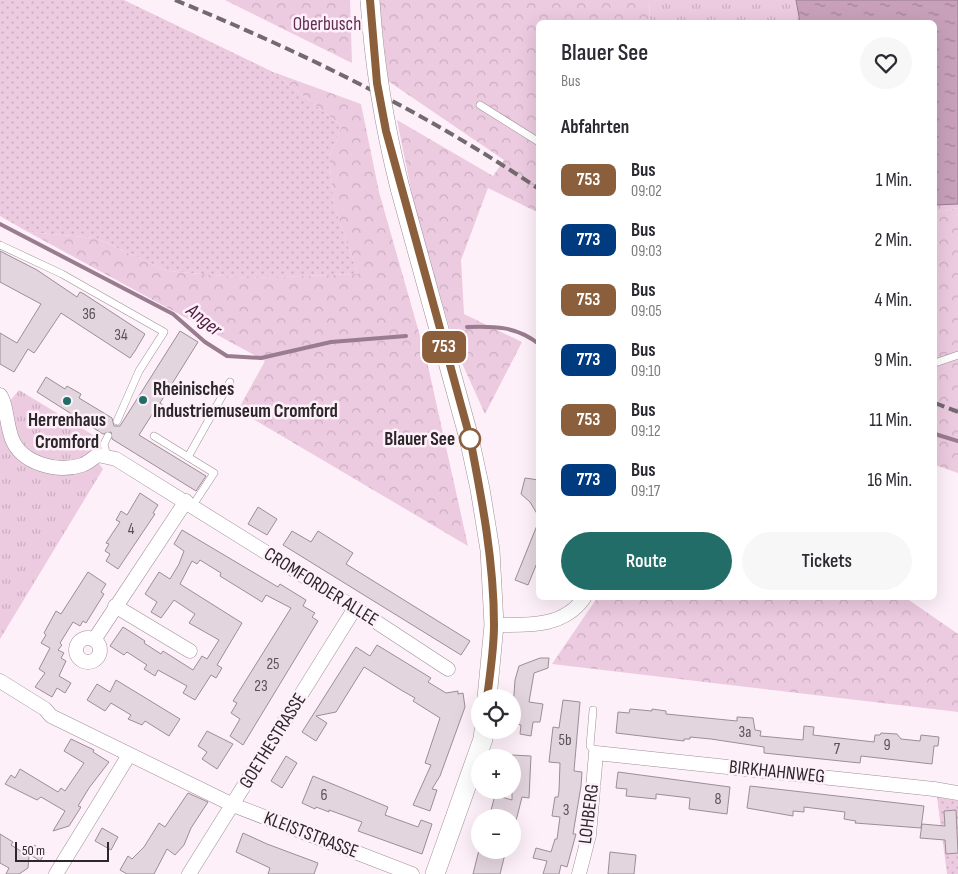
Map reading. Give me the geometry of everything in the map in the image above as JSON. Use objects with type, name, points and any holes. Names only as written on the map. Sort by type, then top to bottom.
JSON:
[{"type":"main road","points":[[370,0],[377,83],[386,131],[400,188],[470,438],[490,550],[494,625],[488,689]]},
{"type":"main road","points":[[435,874],[483,739]]},
{"type":"street","points":[[0,395],[3,398],[6,422],[13,442],[30,460],[48,466],[69,468],[84,465],[98,455],[107,457]]},
{"type":"street","name":"CROMFORDER ALLEE","points":[[107,457],[116,459],[189,503],[448,669]]},
{"type":"street","points":[[94,640],[115,606],[189,503]]},
{"type":"street","points":[[494,625],[531,626],[556,620],[568,614],[582,600]]},
{"type":"street","points":[[115,606],[190,652]]},
{"type":"street","name":"GOETHESTRASSE","points":[[189,874],[355,608]]},
{"type":"street","name":"KLEISTSTRASSE","points":[[0,681],[46,709],[51,716],[233,805],[412,874]]},
{"type":"street","name":"BIRKHAHNWEG","points":[[596,753],[958,793]]},
{"type":"street","name":"LOHBERG","points":[[579,874],[589,835],[596,753]]},
{"type":"street","points":[[56,874],[129,755]]},
{"type":"lane","points":[[480,105],[536,140]]},
{"type":"lane","points":[[0,245],[62,274],[164,332],[139,371],[117,421]]},
{"type":"lane","points":[[937,363],[958,355]]},
{"type":"lane","points":[[188,457],[230,382]]},
{"type":"lane","points":[[107,457],[104,444],[108,436]]},
{"type":"lane","points":[[154,436],[214,473],[189,503]]},
{"type":"lane","points":[[593,710],[590,746],[596,753]]},
{"type":"green space","points":[[0,0],[124,0],[273,72],[342,126],[329,158],[334,205],[358,274],[249,278],[167,271],[96,238],[28,232],[0,216]]},
{"type":"green space","name":"Oberbusch","points":[[225,0],[350,0],[352,63]]},
{"type":"green space","points":[[379,0],[649,0],[650,20],[536,20],[536,212],[488,188],[461,260],[464,314],[522,342],[485,414],[456,350],[416,214],[397,120],[493,176],[504,160],[388,81]]},
{"type":"green space","points":[[649,0],[958,0],[958,208],[937,213],[937,20],[650,20]]},
{"type":"green space","points":[[273,72],[361,104],[379,192],[426,357],[468,546],[238,410],[265,361],[28,232],[96,238],[167,271],[249,278],[358,274],[334,205],[329,158],[342,126]]},
{"type":"green space","points":[[958,208],[958,473],[937,466],[937,213]]},
{"type":"green space","points":[[19,390],[98,438],[90,452],[103,469],[0,639],[0,413]]},
{"type":"green space","points":[[596,600],[909,600],[958,634],[958,712],[552,664]]},
{"type":"green space","points":[[937,797],[958,801],[958,874],[947,874]]},
{"type":"water","points":[[796,0],[958,0],[958,204],[937,205],[937,20],[800,20]]},
{"type":"building","points":[[0,251],[37,270],[77,297],[80,292],[84,294],[145,334],[130,358],[61,313],[34,353],[28,349],[14,372],[0,364],[0,333],[17,343],[41,304],[0,282]]},
{"type":"building","points":[[180,331],[198,342],[160,403],[166,407],[160,417],[153,413],[139,435],[206,476],[196,491],[112,439],[111,432],[103,434],[37,392],[46,377],[65,389],[67,386],[81,394],[79,398],[112,418],[114,426],[120,426]]},
{"type":"building","points":[[525,478],[536,480],[536,512],[530,502],[521,494]]},
{"type":"building","points":[[140,493],[158,505],[153,513],[155,514],[118,569],[106,561],[110,554],[105,551],[109,544],[106,543],[120,522],[116,520],[121,511],[127,515]]},
{"type":"building","points":[[258,507],[277,519],[267,535],[248,524]]},
{"type":"building","points":[[536,528],[536,565],[528,585],[515,580]]},
{"type":"building","points":[[182,530],[278,587],[280,584],[306,600],[303,606],[315,613],[312,617],[318,621],[243,745],[230,736],[240,719],[231,713],[237,703],[233,701],[291,608],[266,595],[262,602],[220,576],[221,573],[200,560],[197,564],[192,561],[180,584],[242,623],[217,665],[222,668],[216,678],[211,675],[195,700],[183,693],[187,686],[158,670],[155,676],[144,669],[147,665],[127,652],[124,655],[110,646],[123,627],[161,654],[163,651],[193,670],[202,656],[207,659],[219,640],[189,623],[195,614],[174,600],[161,618],[151,612],[157,602],[145,594],[159,572],[170,579],[179,564],[184,551],[174,544]]},
{"type":"building","points":[[292,531],[311,542],[318,531],[353,553],[346,564],[470,641],[461,655],[283,545]]},
{"type":"building","points":[[88,572],[106,584],[101,592],[104,594],[86,623],[83,621],[80,626],[73,622],[60,643],[62,645],[58,650],[64,653],[61,658],[66,661],[59,676],[71,683],[65,693],[57,688],[52,697],[35,687],[45,673],[39,669],[50,648],[41,643],[46,635],[44,633],[56,611],[61,614]]},
{"type":"building","points":[[377,645],[431,678],[428,682],[446,693],[458,691],[458,694],[463,693],[465,707],[440,776],[432,789],[437,790],[430,811],[413,805],[431,765],[425,763],[440,718],[413,701],[415,698],[364,667],[336,712],[316,716],[327,723],[316,741],[302,732],[356,647],[370,656]]},
{"type":"building","points":[[540,658],[549,658],[548,668],[534,673],[529,702],[543,704],[540,722],[533,722],[531,736],[521,734],[521,689],[514,689],[519,666]]},
{"type":"building","points":[[116,680],[180,719],[169,736],[145,721],[142,725],[128,719],[131,715],[111,703],[105,711],[87,700],[97,684],[110,692]]},
{"type":"building","points":[[563,700],[580,702],[574,771],[582,772],[573,834],[576,834],[567,867],[561,865],[559,874],[543,874],[547,861],[533,858],[536,848],[551,852],[555,839],[557,839],[560,817],[552,816],[555,797],[558,797],[559,791],[560,763],[549,762],[553,727],[559,728]]},
{"type":"building","points":[[630,709],[652,711],[652,709],[666,711],[666,714],[737,721],[737,717],[753,718],[755,730],[761,731],[760,736],[803,740],[804,726],[814,727],[813,735],[874,742],[875,735],[880,735],[881,733],[897,734],[901,739],[920,741],[921,735],[939,737],[938,746],[934,746],[932,764],[861,756],[860,763],[764,753],[764,747],[711,739],[690,737],[690,739],[684,739],[684,741],[616,733],[618,712],[629,713]]},
{"type":"building","points":[[207,731],[233,744],[217,769],[202,759],[207,752],[198,746]]},
{"type":"building","points":[[71,739],[94,750],[93,752],[109,762],[89,788],[78,806],[81,807],[69,826],[53,831],[65,811],[41,797],[37,800],[5,784],[11,775],[15,778],[20,769],[58,792],[61,788],[65,791],[84,763],[64,751]]},
{"type":"building","points":[[521,755],[531,756],[529,798],[522,797],[519,809],[491,809],[494,799],[521,799]]},
{"type":"building","points":[[286,756],[297,763],[282,788],[271,781]]},
{"type":"building","points":[[618,772],[730,787],[727,814],[689,809],[690,798],[656,794],[656,799],[626,796],[627,789],[616,788]]},
{"type":"building","points":[[313,776],[388,807],[385,815],[418,827],[421,820],[432,824],[422,854],[358,831],[362,822],[329,810],[329,812],[316,807],[315,809],[302,803]]},
{"type":"building","points":[[750,786],[924,806],[921,828],[855,823],[856,821],[844,819],[845,812],[804,807],[804,812],[793,811],[793,816],[747,808]]},
{"type":"building","points":[[188,793],[208,802],[191,828],[184,845],[175,855],[167,849],[154,874],[127,874],[120,870],[128,856],[132,859],[144,847],[159,823],[165,827]]},
{"type":"building","points":[[956,810],[958,853],[946,854],[945,840],[920,838],[922,824],[945,826],[944,811]]},
{"type":"building","points":[[102,828],[118,837],[111,850],[95,841]]},
{"type":"building","points":[[243,833],[318,863],[314,874],[268,874],[270,868],[236,852]]},
{"type":"building","points":[[0,834],[13,842],[11,845],[29,856],[28,868],[19,874],[6,874],[9,868],[0,863]]},
{"type":"building","points":[[34,845],[46,852],[40,861],[29,854]]},
{"type":"building","points":[[610,852],[636,855],[634,874],[608,874]]},
{"type":"building","points":[[477,859],[504,859],[500,874],[473,874]]},
{"type":"waterway","name":"Anger","points":[[0,224],[173,314],[205,342],[227,356],[261,358],[331,342],[406,336]]},
{"type":"waterway","name":"Anger","points":[[467,327],[504,328],[513,330],[536,342]]},
{"type":"waterway","name":"Anger","points":[[937,435],[958,441]]},
{"type":"railway","points":[[175,0],[316,62],[362,85],[452,134],[536,187]]},
{"type":"railway","points":[[937,404],[958,412]]},
{"type":"bus line","name":"753","points":[[370,0],[377,83],[386,131],[437,324],[470,438],[480,489],[490,550],[494,625],[488,689]]},
{"type":"place","name":"Rheinisches Industriemuseum Cromford","points":[[143,400]]},
{"type":"place","name":"Herrenhaus Cromford","points":[[67,401]]},
{"type":"place","name":"Blauer See","points":[[470,439]]}]
